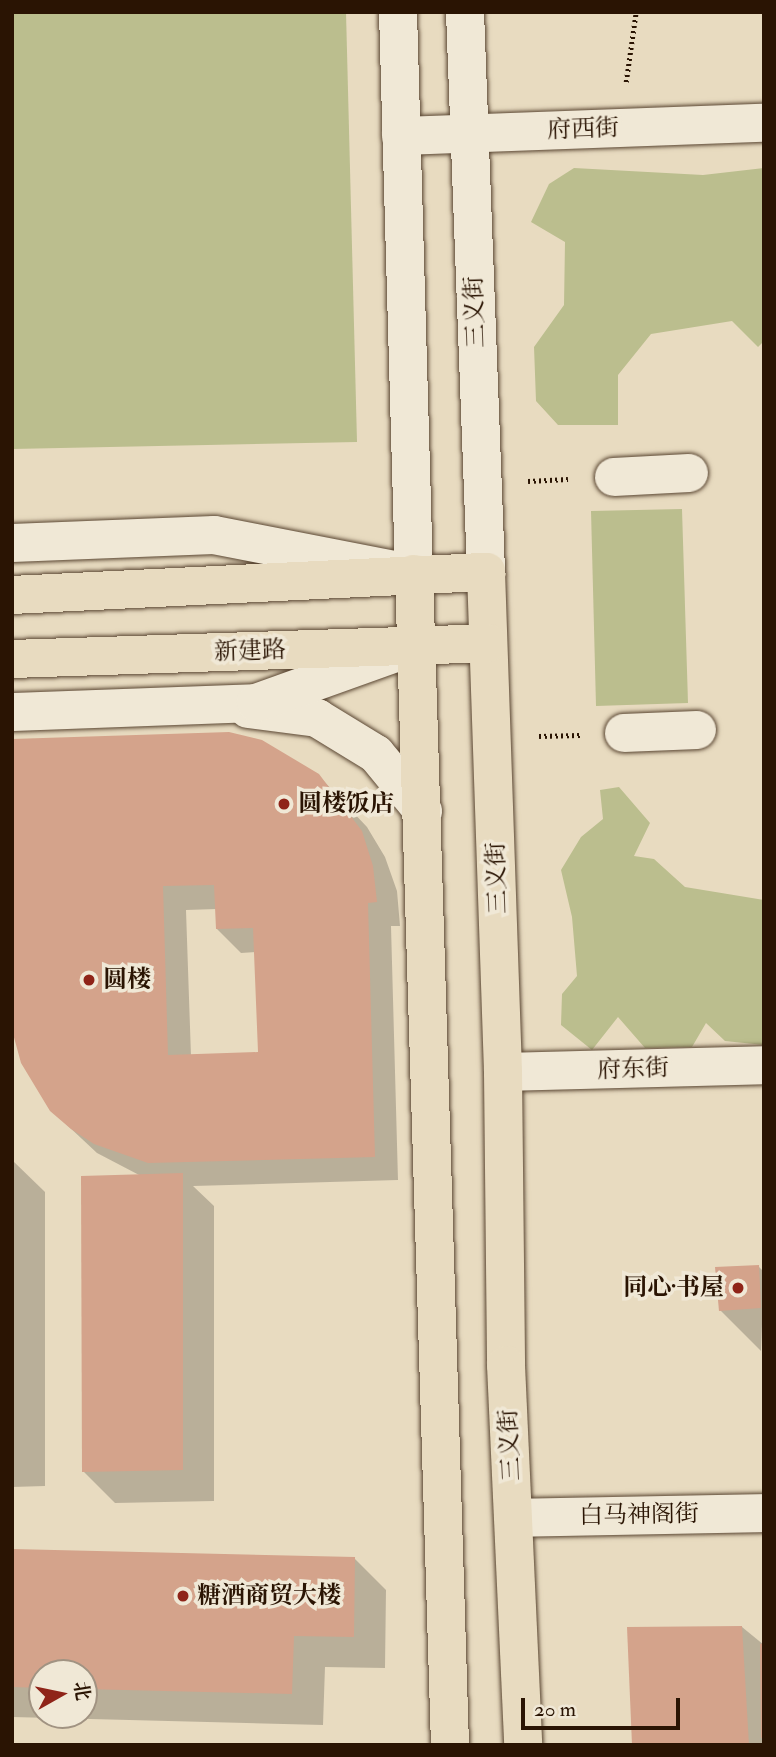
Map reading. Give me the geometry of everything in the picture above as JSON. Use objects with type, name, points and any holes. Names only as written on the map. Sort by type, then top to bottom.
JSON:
[{"type":"main road","points":[[398,12],[450,1745]]},
{"type":"main road","name":"三义街","points":[[465,12],[493,738],[503,1072],[506,1351],[523,1745]]},
{"type":"main road","name":"府西街","points":[[401,136],[764,123]]},
{"type":"main road","points":[[614,477],[689,473]]},
{"type":"main road","points":[[12,544],[214,535],[414,574]]},
{"type":"main road","points":[[12,595],[486,572]]},
{"type":"main road","name":"新建路","points":[[12,659],[488,643]]},
{"type":"main road","points":[[12,712],[256,703],[418,645]]},
{"type":"main road","points":[[225,706],[317,719],[376,754],[423,811]]},
{"type":"main road","points":[[624,733],[697,730]]},
{"type":"main road","name":"府东街","points":[[503,1072],[764,1065]]},
{"type":"main road","name":"白马神阁街","points":[[514,1518],[764,1513]]},
{"type":"path","points":[[620,128],[636,12]]},
{"type":"path","points":[[482,483],[614,477]]},
{"type":"path","points":[[493,738],[624,733]]},
{"type":"green space","points":[[12,12],[346,12],[357,442],[12,449]]},
{"type":"green space","points":[[574,168],[703,175],[764,168],[764,341],[758,347],[732,321],[651,334],[618,375],[618,425],[558,425],[536,401],[534,347],[564,305],[565,242],[531,222],[549,184]]},
{"type":"green space","points":[[682,509],[688,703],[596,706],[591,511]]},
{"type":"green space","points":[[619,787],[650,823],[634,856],[654,859],[685,887],[764,900],[764,1045],[725,1041],[706,1023],[692,1047],[645,1048],[618,1017],[592,1050],[561,1025],[562,994],[577,976],[572,917],[561,870],[581,837],[603,819],[600,790]]},
{"type":"building","name":"圆楼","points":[[229,732],[262,740],[319,774],[362,831],[373,866],[377,902],[368,903],[375,1157],[148,1163],[94,1144],[50,1111],[21,1063],[12,1030],[12,739]],"holes":[[[214,885],[216,929],[253,928],[258,1052],[168,1055],[163,886]]]},
{"type":"building","points":[[183,1173],[183,1470],[82,1472],[81,1176]]},
{"type":"building","name":"同心·书屋","points":[[759,1265],[761,1308],[719,1311],[715,1267]]},
{"type":"building","name":"糖酒商贸大楼","points":[[12,1549],[355,1557],[354,1637],[294,1636],[292,1694],[98,1689],[98,1659],[28,1659],[28,1688],[12,1687]]},
{"type":"building","points":[[742,1626],[749,1745],[632,1745],[627,1627]]},
{"type":"building","points":[[764,1643],[764,1738],[761,1738],[760,1644]]},
{"type":"place","name":"圆楼饭店","points":[[284,804]]},
{"type":"place","name":"圆楼","points":[[89,980]]},
{"type":"place","name":"同心·书屋","points":[[738,1288]]},
{"type":"place","name":"糖酒商贸大楼","points":[[183,1596]]}]
